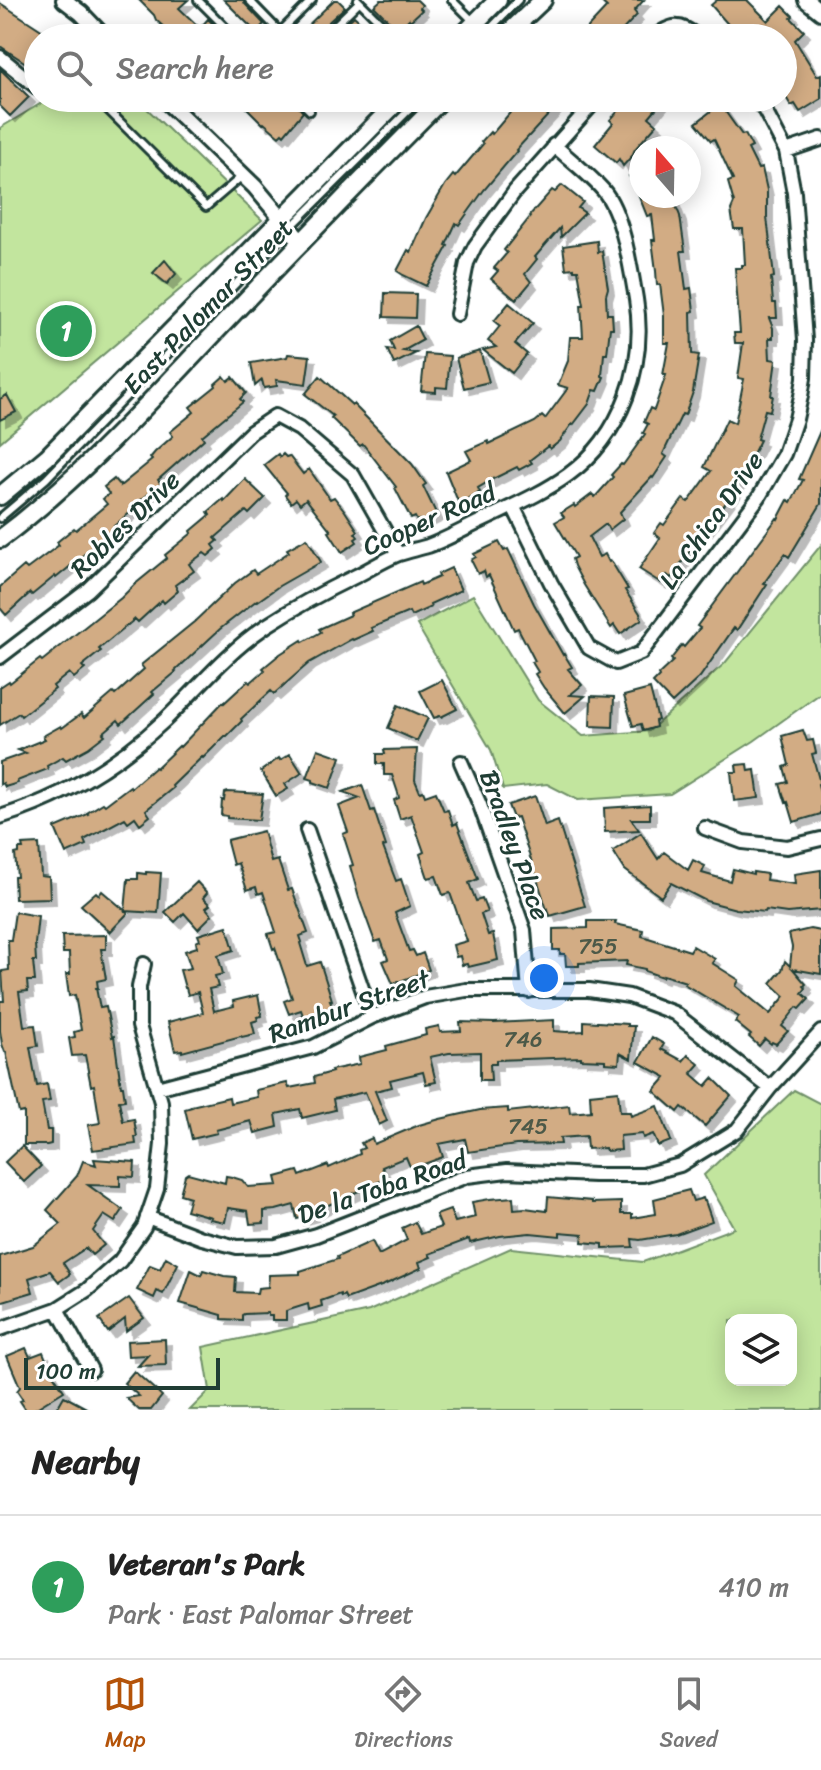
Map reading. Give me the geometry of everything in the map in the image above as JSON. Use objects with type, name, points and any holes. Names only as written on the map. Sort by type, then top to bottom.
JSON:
[{"type":"main road","points":[[483,24],[498,0]]},
{"type":"main road","points":[[518,24],[543,0]]},
{"type":"main road","name":"East Palomar Street","points":[[0,496],[47,457],[286,224],[388,112]]},
{"type":"main road","name":"East Palomar Street","points":[[0,539],[105,448],[429,112]]},
{"type":"street","points":[[64,0],[92,24]]},
{"type":"street","points":[[806,0],[821,12]]},
{"type":"street","points":[[0,57],[24,77]]},
{"type":"street","points":[[177,112],[243,176],[302,243]]},
{"type":"street","points":[[457,314],[467,263],[475,246],[515,191],[585,112]]},
{"type":"street","name":"La Chica Drive","points":[[513,506],[551,583],[589,648],[616,663],[641,653],[759,497],[784,454],[796,419],[804,378],[805,340],[794,193],[786,151],[766,112]]},
{"type":"street","points":[[786,151],[821,139]]},
{"type":"street","name":"Cooper Road","points":[[0,817],[41,803],[89,779],[144,739],[236,649],[264,627],[398,554],[430,545],[513,506],[561,479],[596,450],[608,434],[630,389],[637,360],[638,310],[618,220],[604,191],[554,145]]},
{"type":"street","name":"Robles Drive","points":[[0,657],[79,598],[251,432],[275,416],[299,429],[353,475],[398,554]]},
{"type":"street","name":"Bradley Place","points":[[461,762],[480,805],[524,930],[529,991]]},
{"type":"street","points":[[705,828],[743,842],[787,847],[821,839]]},
{"type":"street","points":[[307,830],[372,1017]]},
{"type":"street","points":[[0,1329],[57,1309],[87,1290],[120,1261],[144,1227],[157,1189],[162,1144],[161,1102],[139,1026],[139,987],[144,964]]},
{"type":"street","name":"Rambur Street","points":[[157,1088],[313,1047],[372,1017],[425,997],[466,990],[589,990],[629,996],[674,1013],[770,1088]]},
{"type":"street","name":"De la Toba Road","points":[[147,1217],[202,1238],[237,1247],[276,1246],[316,1235],[467,1176],[507,1171],[643,1175],[680,1165],[737,1130],[821,1032]]},
{"type":"street","points":[[57,1309],[91,1370]]},
{"type":"lane","points":[[198,0],[222,24]]},
{"type":"lane","points":[[249,0],[272,24]]},
{"type":"lane","points":[[288,24],[312,0]]},
{"type":"lane","points":[[452,0],[472,24]]},
{"type":"lane","points":[[487,24],[518,0]]},
{"type":"lane","points":[[336,24],[359,1],[382,24]]},
{"type":"lane","points":[[110,112],[206,207],[243,176]]},
{"type":"lane","points":[[0,518],[46,479],[286,224],[406,112]]},
{"type":"green space","points":[[27,112],[150,112],[262,220],[0,442],[0,128]]},
{"type":"green space","points":[[821,545],[821,693],[754,741],[670,794],[578,800],[547,784],[503,789],[491,750],[417,625],[473,595],[538,700],[583,736],[649,731],[725,663]]},
{"type":"green space","points":[[794,1090],[821,1104],[821,1410],[190,1410],[210,1390],[203,1347],[369,1311],[511,1248],[643,1262],[734,1228],[704,1175]]},
{"type":"building","points":[[139,0],[188,0],[179,8],[196,24],[160,24]]},
{"type":"building","points":[[224,0],[243,0],[264,24],[248,24]]},
{"type":"building","points":[[334,0],[345,7],[326,24],[309,24]]},
{"type":"building","points":[[381,0],[417,0],[422,10],[404,24],[392,24],[374,6]]},
{"type":"building","points":[[599,0],[644,0],[628,24],[591,24],[607,7]]},
{"type":"building","points":[[717,0],[747,0],[768,21],[783,6],[797,24],[728,24],[711,5]]},
{"type":"building","points":[[0,3],[32,24],[24,24],[24,62],[0,46]]},
{"type":"building","points":[[354,16],[363,24],[346,24]]},
{"type":"building","points":[[797,24],[804,31],[797,38]]},
{"type":"building","points":[[797,43],[817,76],[821,74],[821,99],[800,112],[797,107]]},
{"type":"building","points":[[0,69],[24,92],[24,102],[10,116],[0,106]]},
{"type":"building","points":[[251,112],[303,112],[284,135],[279,136]]},
{"type":"building","points":[[511,112],[551,112],[516,150],[459,225],[456,223],[448,246],[426,286],[403,275],[397,271],[408,250],[411,252],[445,185],[453,175],[455,177],[490,132],[492,134]]},
{"type":"building","points":[[617,112],[653,112],[649,117],[657,124],[646,136],[629,136],[629,159],[623,166],[619,159],[616,163],[595,145],[613,123],[610,120]]},
{"type":"building","points":[[710,112],[726,112],[742,135],[745,134],[752,147],[748,149],[758,169],[762,168],[767,190],[774,277],[771,278],[777,318],[769,318],[773,328],[773,338],[769,338],[770,359],[776,360],[770,411],[765,410],[757,439],[760,440],[734,492],[688,548],[691,549],[671,578],[667,575],[661,583],[639,569],[660,538],[654,533],[661,523],[664,525],[683,499],[690,500],[711,471],[704,467],[727,419],[735,423],[744,379],[738,378],[743,343],[735,343],[734,333],[740,333],[735,268],[745,265],[743,229],[734,229],[731,210],[734,203],[728,182],[733,180],[714,139],[711,141],[696,123]]},
{"type":"building","points":[[562,185],[583,202],[578,208],[585,213],[561,237],[560,228],[535,257],[537,259],[525,274],[531,282],[516,300],[491,279],[498,271],[494,268],[507,253],[504,250],[529,216],[552,190],[555,192]]},
{"type":"building","points":[[644,208],[677,208],[680,216],[686,289],[691,288],[694,311],[691,312],[692,354],[699,355],[693,392],[685,415],[682,414],[663,454],[667,457],[653,478],[620,512],[623,519],[609,530],[606,524],[589,537],[599,557],[605,554],[611,561],[641,615],[642,619],[620,634],[614,625],[611,628],[584,585],[572,559],[576,557],[555,522],[564,517],[561,513],[592,494],[595,497],[613,477],[611,475],[623,465],[645,434],[648,424],[644,422],[650,408],[654,410],[666,375],[663,375],[669,343],[664,343],[664,316],[660,284],[657,285],[652,215],[647,216]]},
{"type":"building","points":[[597,241],[598,252],[602,251],[608,288],[607,314],[612,314],[613,328],[610,328],[607,354],[604,354],[604,377],[598,391],[594,390],[589,404],[560,441],[530,460],[532,463],[495,478],[478,488],[480,492],[459,504],[446,472],[471,460],[466,451],[488,441],[489,444],[542,416],[545,419],[568,388],[558,385],[568,361],[570,337],[583,337],[581,305],[584,305],[578,270],[566,269],[563,246]]},
{"type":"building","points":[[165,260],[176,274],[167,284],[153,273]]},
{"type":"building","points":[[385,293],[416,294],[415,318],[384,317]]},
{"type":"building","points":[[509,303],[533,323],[515,344],[527,354],[512,373],[483,350],[496,347],[488,341],[500,326],[494,321]]},
{"type":"building","points":[[416,326],[423,340],[403,351],[416,353],[394,364],[387,349],[394,350],[390,341]]},
{"type":"building","points":[[480,351],[489,382],[464,388],[456,358]]},
{"type":"building","points":[[288,354],[310,356],[306,384],[276,380],[277,386],[264,388],[262,380],[255,386],[251,363],[287,357]]},
{"type":"building","points":[[425,354],[450,356],[447,388],[436,387],[436,392],[421,391]]},
{"type":"building","points":[[224,376],[228,381],[233,377],[246,393],[240,399],[243,402],[202,436],[204,439],[158,480],[161,484],[136,504],[138,506],[115,528],[6,615],[0,608],[0,587],[24,566],[27,569],[59,545],[57,542],[107,504],[103,499],[109,494],[104,487],[114,479],[120,486],[152,460],[150,458],[155,452],[173,436],[170,432],[194,412],[190,407]]},
{"type":"building","points":[[320,376],[353,404],[412,464],[426,484],[423,486],[437,515],[421,523],[415,517],[411,519],[396,487],[363,444],[360,446],[331,418],[333,416],[305,394]]},
{"type":"building","points":[[7,395],[16,412],[0,420],[0,399]]},
{"type":"building","points":[[821,429],[821,504],[789,557],[785,554],[764,583],[767,584],[737,630],[734,628],[700,677],[672,703],[653,683],[673,661],[671,659],[682,645],[684,647],[700,628],[697,626],[778,519],[788,500],[791,502],[803,480],[799,479]]},
{"type":"building","points":[[278,454],[280,457],[283,454],[289,456],[303,474],[309,469],[330,499],[334,497],[345,511],[358,531],[355,533],[357,542],[342,552],[331,531],[306,499],[300,504],[296,499],[291,503],[285,495],[287,493],[264,465]]},
{"type":"building","points":[[245,479],[265,498],[249,514],[246,511],[215,538],[218,541],[213,545],[216,549],[208,556],[204,553],[189,564],[194,571],[175,585],[178,591],[164,603],[162,600],[138,622],[135,619],[99,649],[101,651],[82,666],[85,669],[74,678],[69,673],[53,686],[55,689],[21,716],[19,713],[0,725],[0,687],[10,683],[40,659],[42,661],[121,598],[167,558],[165,555],[192,533],[210,515],[208,512],[224,501]]},
{"type":"building","points":[[307,538],[321,562],[257,600],[220,629],[121,724],[118,720],[103,733],[105,735],[66,760],[63,757],[47,766],[48,769],[18,783],[5,787],[3,783],[0,785],[0,762],[26,753],[18,750],[45,739],[43,736],[62,728],[81,714],[84,718],[113,693],[115,695],[144,669],[141,665],[194,622],[235,583],[253,570],[256,574],[289,552],[287,549]]},
{"type":"building","points":[[499,542],[504,551],[508,549],[534,604],[572,667],[568,669],[582,685],[570,695],[585,696],[565,713],[535,674],[538,672],[532,662],[535,661],[518,628],[514,630],[489,575],[486,577],[484,571],[478,574],[471,560],[476,557],[474,554]]},
{"type":"building","points":[[451,568],[461,590],[411,616],[409,612],[371,628],[373,631],[309,663],[274,694],[271,691],[241,719],[173,788],[146,810],[150,816],[140,824],[135,817],[128,822],[125,818],[84,840],[86,845],[66,854],[55,828],[88,814],[131,788],[180,747],[223,702],[248,681],[250,683],[280,654],[349,613],[420,582],[421,585]]},
{"type":"building","points":[[442,680],[457,709],[434,718],[420,691]]},
{"type":"building","points":[[650,689],[658,720],[655,721],[656,727],[643,731],[641,724],[633,726],[624,696]]},
{"type":"building","points":[[591,696],[614,697],[613,727],[590,726]]},
{"type":"building","points":[[398,705],[428,718],[417,741],[388,728]]},
{"type":"building","points":[[803,730],[807,741],[813,740],[816,753],[812,754],[820,783],[821,814],[794,822],[780,784],[788,782],[784,767],[789,765],[782,736]]},
{"type":"building","points":[[318,749],[341,757],[330,788],[307,778]]},
{"type":"building","points":[[417,749],[415,780],[425,796],[436,792],[444,811],[448,810],[453,825],[457,823],[478,879],[469,883],[476,901],[482,899],[487,912],[481,914],[488,935],[493,934],[498,960],[468,967],[467,964],[462,965],[460,956],[456,957],[453,945],[467,941],[450,893],[443,895],[436,876],[428,878],[420,854],[424,852],[411,815],[400,819],[394,800],[399,798],[392,775],[384,775],[384,764],[377,764],[377,754],[385,754],[384,750]]},
{"type":"building","points":[[290,754],[302,773],[285,784],[288,789],[276,796],[261,771]]},
{"type":"building","points":[[748,764],[749,771],[755,770],[759,798],[734,801],[731,772],[737,772],[736,765]]},
{"type":"building","points":[[362,785],[371,811],[374,810],[396,881],[401,879],[410,906],[395,913],[409,951],[413,950],[416,956],[423,953],[429,970],[393,984],[383,961],[388,959],[381,940],[375,942],[359,898],[343,834],[348,832],[339,806],[360,798],[343,792]]},
{"type":"building","points":[[228,792],[263,794],[259,820],[221,815],[222,800]]},
{"type":"building","points":[[535,796],[545,826],[558,821],[585,906],[550,916],[517,817],[513,818],[508,805]]},
{"type":"building","points":[[650,805],[650,819],[631,819],[639,830],[605,832],[604,808]]},
{"type":"building","points":[[263,831],[271,862],[278,860],[308,933],[300,936],[307,966],[320,962],[332,1000],[333,1007],[304,1018],[301,1010],[289,1014],[284,1001],[292,998],[268,934],[276,932],[263,892],[258,894],[256,887],[247,890],[238,863],[233,865],[227,842]]},
{"type":"building","points":[[641,833],[658,859],[664,852],[688,870],[693,860],[705,866],[702,873],[730,881],[733,869],[767,874],[766,880],[795,884],[794,874],[821,870],[821,910],[787,913],[736,909],[706,901],[671,883],[661,897],[625,870],[613,851]]},
{"type":"building","points":[[39,844],[41,876],[49,877],[50,898],[15,899],[15,854],[23,849],[22,845]]},
{"type":"building","points":[[138,873],[161,873],[158,913],[125,911],[128,879],[138,879]]},
{"type":"building","points":[[197,882],[207,893],[203,898],[210,905],[206,908],[212,915],[198,929],[184,913],[175,922],[165,912]]},
{"type":"building","points":[[102,891],[128,913],[110,932],[81,905],[96,892],[99,895]]},
{"type":"building","points":[[15,912],[38,916],[36,961],[33,961],[35,981],[27,981],[28,991],[19,992],[24,1026],[35,1025],[38,1046],[30,1047],[37,1086],[47,1084],[50,1101],[42,1102],[47,1130],[51,1130],[51,1144],[47,1145],[24,1145],[24,1112],[19,1113],[0,1031],[0,1001],[4,1001],[2,971],[9,970],[8,940],[11,940]]},
{"type":"building","points":[[588,921],[616,921],[615,924],[643,930],[642,936],[690,951],[693,946],[715,959],[712,963],[739,980],[736,986],[770,1014],[785,996],[771,983],[785,961],[790,966],[792,947],[789,934],[810,929],[821,931],[821,974],[793,969],[806,984],[802,993],[809,999],[800,1009],[797,1007],[782,1026],[788,1031],[776,1044],[765,1039],[759,1046],[735,1022],[739,1017],[684,984],[686,982],[626,965],[627,961],[566,966],[565,954],[553,950],[553,929],[588,928]]},
{"type":"building","points":[[227,926],[234,950],[218,955],[223,974],[215,976],[218,987],[209,989],[214,1011],[234,1006],[233,1001],[258,995],[262,1016],[252,1022],[255,1034],[182,1052],[175,1051],[168,1022],[203,1013],[198,992],[188,995],[185,988],[180,970],[191,968],[185,951],[197,947],[196,942],[200,940],[198,935]]},
{"type":"building","points":[[106,935],[106,949],[101,949],[106,979],[97,981],[96,988],[100,1008],[106,1007],[114,1036],[125,1100],[119,1101],[123,1121],[134,1119],[137,1137],[136,1144],[93,1150],[88,1125],[100,1123],[85,1055],[72,1056],[69,1038],[75,1037],[74,1032],[81,1030],[75,995],[69,996],[66,974],[70,974],[69,953],[63,953],[62,936]]},
{"type":"building","points":[[554,1020],[554,1031],[567,1032],[584,1031],[584,1021],[634,1026],[631,1059],[620,1053],[619,1064],[581,1057],[496,1060],[496,1064],[490,1064],[491,1080],[480,1080],[480,1052],[449,1053],[430,1057],[436,1082],[426,1084],[423,1072],[390,1080],[392,1087],[375,1091],[387,1121],[379,1125],[365,1092],[333,1099],[335,1110],[302,1118],[300,1109],[276,1114],[278,1127],[255,1133],[251,1121],[192,1139],[185,1109],[191,1106],[229,1097],[230,1103],[257,1097],[256,1090],[287,1083],[289,1088],[315,1083],[314,1077],[360,1064],[359,1057],[426,1035],[425,1029],[439,1026],[440,1032],[461,1031],[460,1022]]},
{"type":"building","points":[[652,1037],[664,1044],[661,1049],[683,1061],[688,1055],[699,1064],[691,1073],[706,1086],[713,1078],[731,1096],[705,1126],[682,1107],[678,1112],[654,1091],[666,1077],[638,1062]]},
{"type":"building","points":[[618,1091],[620,1112],[630,1112],[631,1116],[658,1106],[671,1141],[658,1146],[653,1134],[643,1138],[642,1134],[620,1136],[621,1150],[606,1151],[605,1148],[587,1149],[586,1136],[560,1138],[561,1144],[516,1145],[468,1152],[465,1139],[439,1144],[443,1157],[411,1169],[406,1157],[382,1167],[387,1178],[312,1215],[297,1219],[294,1205],[264,1211],[264,1223],[250,1224],[248,1211],[228,1208],[225,1222],[210,1219],[186,1210],[190,1197],[180,1194],[188,1173],[225,1183],[226,1176],[232,1177],[242,1180],[248,1187],[278,1185],[276,1177],[298,1171],[300,1176],[328,1165],[329,1168],[360,1154],[359,1150],[364,1148],[361,1143],[372,1138],[374,1144],[440,1119],[480,1110],[508,1108],[508,1112],[569,1105],[570,1113],[591,1111],[590,1094]]},
{"type":"building","points":[[22,1146],[41,1166],[24,1182],[5,1162]]},
{"type":"building","points":[[94,1159],[135,1162],[134,1177],[120,1176],[120,1186],[88,1185],[123,1210],[115,1222],[104,1215],[93,1231],[104,1245],[92,1255],[86,1248],[63,1263],[70,1274],[59,1282],[50,1271],[29,1278],[33,1292],[0,1302],[0,1256],[33,1246],[61,1224],[47,1210],[77,1176],[83,1161],[96,1165]]},
{"type":"building","points":[[689,1190],[693,1201],[703,1198],[712,1221],[676,1234],[632,1239],[633,1247],[603,1248],[603,1244],[582,1242],[583,1234],[560,1232],[560,1236],[530,1233],[470,1243],[469,1239],[429,1254],[431,1257],[419,1262],[421,1268],[384,1285],[346,1299],[340,1294],[321,1301],[322,1306],[309,1310],[308,1304],[286,1311],[286,1320],[272,1320],[268,1313],[244,1314],[242,1320],[222,1319],[222,1315],[180,1303],[191,1270],[201,1275],[203,1270],[236,1277],[235,1292],[257,1293],[258,1288],[268,1287],[269,1275],[300,1274],[300,1271],[338,1259],[372,1241],[379,1255],[407,1240],[402,1228],[415,1222],[421,1234],[441,1227],[436,1215],[450,1210],[455,1222],[475,1217],[472,1202],[513,1197],[514,1209],[547,1211],[548,1197],[592,1203],[621,1202],[621,1214],[632,1214],[632,1218],[656,1214],[654,1199]]},
{"type":"building","points":[[166,1257],[178,1264],[163,1294],[157,1291],[154,1298],[137,1290],[150,1265],[160,1269]]},
{"type":"building","points":[[129,1298],[144,1318],[126,1331],[125,1319],[108,1332],[99,1319]]},
{"type":"building","points":[[165,1339],[166,1365],[138,1366],[148,1355],[128,1356],[127,1341]]},
{"type":"building","points":[[26,1348],[30,1357],[43,1352],[64,1391],[33,1410],[26,1410],[20,1401],[23,1400],[17,1391],[20,1387],[7,1356]]},
{"type":"building","points":[[134,1371],[162,1396],[151,1410],[139,1410],[126,1398],[139,1396],[124,1383]]},
{"type":"building","points":[[64,1396],[90,1410],[56,1410]]},
{"type":"place","name":"Veteran's Park","points":[[66,331]]}]
